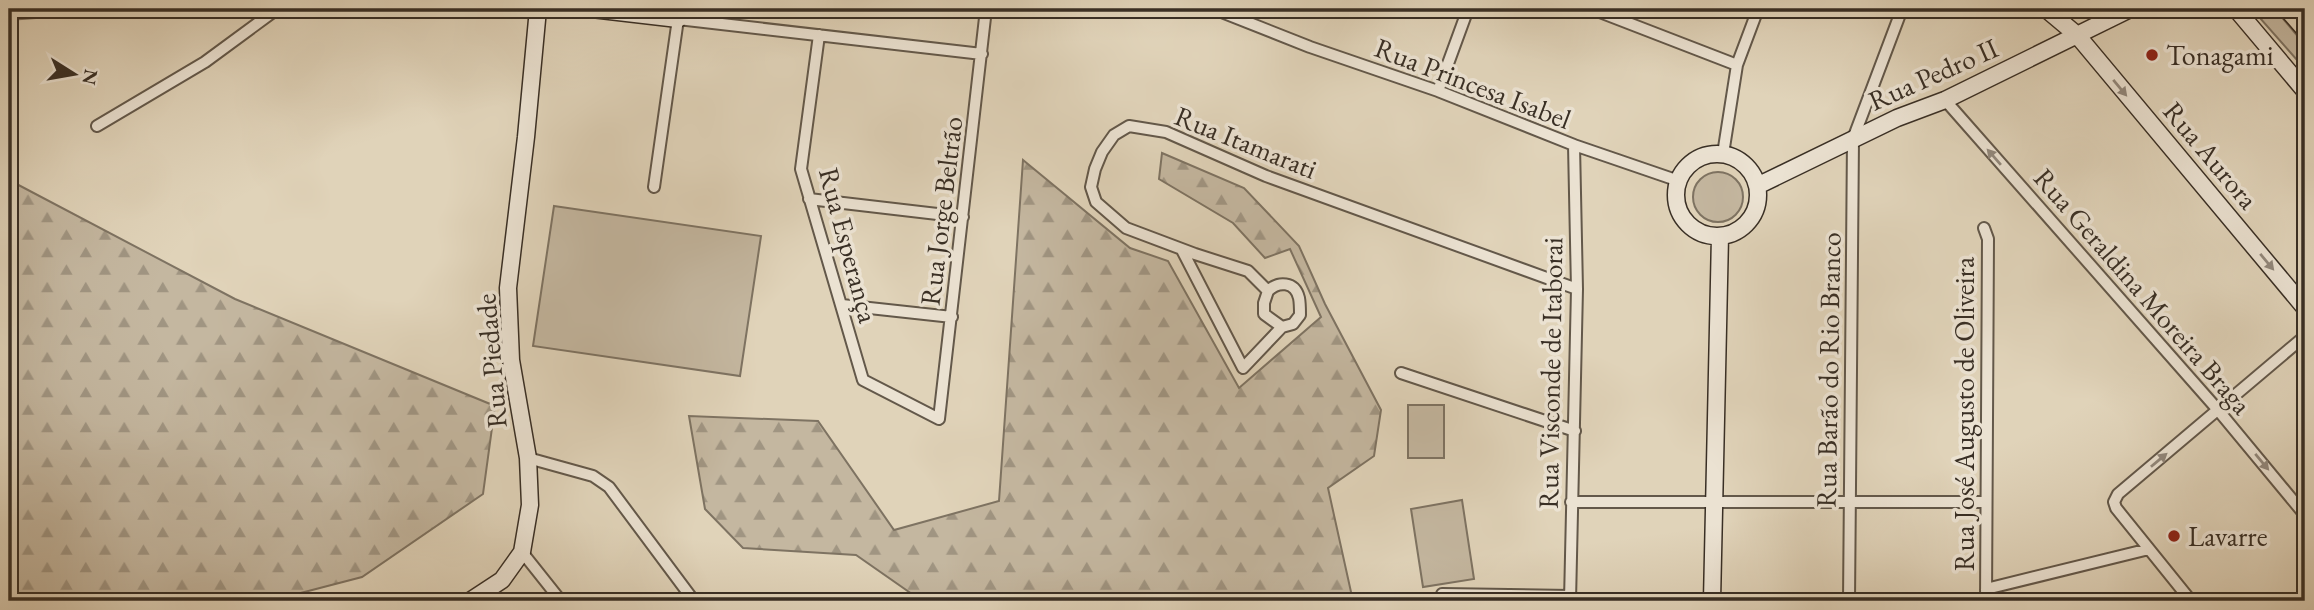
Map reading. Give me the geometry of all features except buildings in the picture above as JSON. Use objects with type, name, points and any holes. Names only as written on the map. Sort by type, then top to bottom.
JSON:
[{"type":"highway","points":[[2290,9],[2305,26]]},
{"type":"street","points":[[97,126],[205,62],[277,9]]},
{"type":"street","name":"Rua Piedade","points":[[470,601],[502,580],[522,552],[530,505],[527,458],[511,360],[508,288],[538,9]]},
{"type":"street","points":[[592,9],[678,14],[819,35],[982,54]]},
{"type":"street","name":"Rua Jorge Beltrão","points":[[939,419],[986,9]]},
{"type":"street","name":"Rua Princesa Isabel","points":[[1214,9],[1310,47],[1438,91],[1574,145],[1679,181]]},
{"type":"street","points":[[1438,91],[1468,9]]},
{"type":"street","points":[[1592,9],[1611,12],[1737,65]]},
{"type":"street","points":[[1723,154],[1737,65],[1758,9]]},
{"type":"street","points":[[1853,139],[1902,9]]},
{"type":"street","name":"Rua Aurora","points":[[2046,9],[2077,36],[2305,308]]},
{"type":"street","name":"Rua Pedro II","points":[[1757,186],[1897,118],[1945,100],[2130,9]]},
{"type":"street","points":[[2236,9],[2305,91]]},
{"type":"street","points":[[654,187],[678,14]]},
{"type":"street","name":"Rua Esperança","points":[[819,35],[801,169],[863,380],[939,419]]},
{"type":"street","name":"Rua Geraldina Moreira Braga","points":[[1945,100],[2218,410],[2305,514]]},
{"type":"street","name":"Rua Itamarati","points":[[1268,291],[1248,271],[1182,250],[1126,228],[1096,202],[1091,187],[1095,169],[1102,152],[1114,135],[1129,126],[1166,132],[1266,176],[1577,289]]},
{"type":"street","name":"Rua Barão do Rio Branco","points":[[1849,601],[1853,139]]},
{"type":"street","name":"Rua Visconde de Itaborai","points":[[1570,599],[1577,289],[1574,145]]},
{"type":"street","points":[[1709,154],[1723,154],[1735,158],[1753,174],[1758,200],[1745,224],[1720,236],[1694,229],[1678,208],[1676,194],[1679,181],[1696,159],[1709,154]]},
{"type":"street","points":[[809,199],[964,217]]},
{"type":"street","name":"Rua José Augusto de Oliveira","points":[[1984,228],[1988,239],[1986,601]]},
{"type":"street","points":[[1712,601],[1720,236]]},
{"type":"street","points":[[1182,250],[1243,368],[1282,327],[1293,324],[1300,315],[1299,298],[1295,290],[1282,283],[1274,285],[1268,291],[1264,303],[1264,314],[1282,327]]},
{"type":"street","points":[[842,305],[952,317]]},
{"type":"street","points":[[2191,601],[2116,508],[2114,502],[2118,494],[2305,335]]},
{"type":"street","points":[[1401,373],[1575,431]]},
{"type":"street","points":[[527,458],[593,477],[609,487],[694,601]]},
{"type":"street","points":[[1571,502],[1986,502]]},
{"type":"street","points":[[1986,589],[2149,549]]},
{"type":"street","points":[[522,552],[561,601]]},
{"type":"street","points":[[1442,594],[1570,599]]},
{"type":"green space","points":[[2252,9],[2275,9],[2305,45],[2305,69]]},
{"type":"green space","points":[[1162,153],[1244,188],[1299,246],[1325,304],[1381,410],[1374,456],[1328,488],[1353,601],[922,601],[856,555],[743,548],[705,509],[689,416],[818,421],[894,530],[999,501],[1023,160],[1130,248],[1168,261],[1239,388],[1321,317],[1290,249],[1265,258],[1233,223],[1159,179]]},
{"type":"green space","points":[[1718,172],[1735,180],[1743,197],[1735,214],[1718,222],[1701,214],[1693,197],[1701,180]]},
{"type":"green space","points":[[9,180],[235,299],[495,406],[483,494],[362,577],[270,601],[9,601]]},
{"type":"green space","points":[[554,206],[761,236],[740,376],[533,346]]},
{"type":"green space","points":[[1408,405],[1444,405],[1444,458],[1408,458]]},
{"type":"green space","points":[[1462,500],[1474,579],[1423,587],[1411,509]]},
{"type":"water","points":[[9,9],[49,9],[49,17],[9,20]]},
{"type":"place","name":"Tonagami","points":[[2152,55]]},
{"type":"place","name":"Lavarre","points":[[2174,536]]}]
